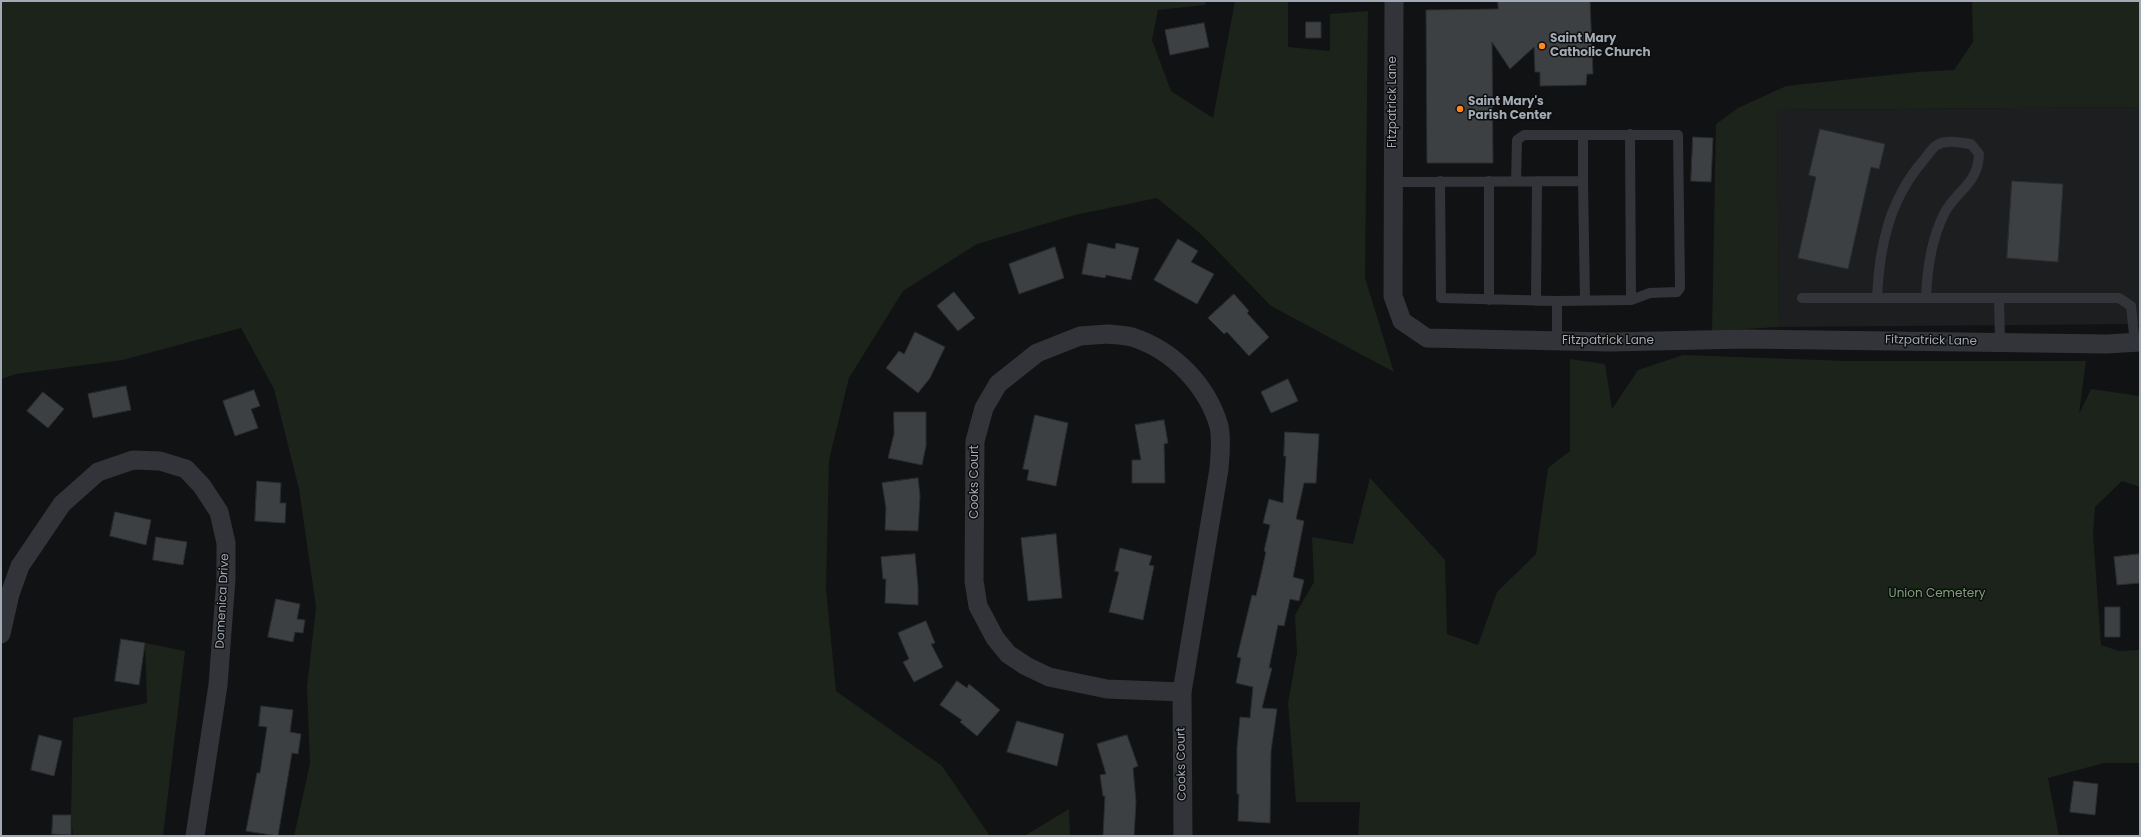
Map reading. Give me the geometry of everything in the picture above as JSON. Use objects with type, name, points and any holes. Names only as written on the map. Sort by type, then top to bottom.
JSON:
[{"type":"street","name":"Fitzpatrick Lane","points":[[1394,1],[1393,296],[1402,321],[1427,338],[1610,342],[1746,339],[2108,344],[2137,342]]},
{"type":"street","name":"Cooks Court","points":[[1182,692],[1107,689],[1049,677],[1026,666],[1008,654],[995,638],[978,606],[974,581],[975,441],[984,408],[998,384],[1021,364],[1037,353],[1080,336],[1108,334],[1131,337],[1171,356],[1188,372],[1204,393],[1218,426],[1221,444],[1219,469],[1182,692],[1183,836]]},
{"type":"street","name":"Domenica Drive","points":[[1,634],[10,594],[20,566],[62,504],[98,472],[133,460],[160,461],[186,469],[197,481],[219,512],[226,543],[226,579],[218,685],[195,836]]},
{"type":"lane","points":[[1440,181],[1441,298],[1536,301],[1631,300],[1650,293],[1677,292],[1680,288],[1678,135],[1630,134],[1520,136],[1516,146],[1516,181]]},
{"type":"lane","points":[[1630,134],[1631,300]]},
{"type":"lane","points":[[1583,135],[1585,300]]},
{"type":"lane","points":[[1878,298],[1878,270],[1884,235],[1893,207],[1912,174],[1937,145],[1952,141],[1971,144],[1979,154],[1978,168],[1944,212],[1933,244],[1927,269],[1926,298]]},
{"type":"lane","points":[[1489,181],[1489,300]]},
{"type":"lane","points":[[1536,301],[1537,181]]},
{"type":"lane","points":[[1393,182],[1583,181]]},
{"type":"lane","points":[[1802,298],[2119,298],[2131,306],[2137,342]]},
{"type":"lane","points":[[1999,298],[2000,342]]},
{"type":"lane","points":[[1557,301],[1557,341]]},
{"type":"shaded area","points":[[2140,107],[2140,324],[1779,327],[1777,110]]},
{"type":"green space","points":[[1,1],[1206,1],[1205,5],[1158,10],[1152,40],[1171,91],[1213,118],[1235,1],[1288,1],[1288,47],[1330,51],[1330,14],[1368,11],[1365,278],[1394,372],[1271,306],[1202,235],[1157,198],[1075,215],[977,244],[903,291],[849,378],[829,460],[826,589],[836,691],[942,766],[990,836],[294,836],[310,764],[307,687],[316,607],[299,489],[274,389],[241,328],[123,360],[16,374],[1,379]]},
{"type":"green space","points":[[1972,1],[2140,1],[2140,107],[1777,110],[1779,327],[1712,331],[1716,124],[1738,108],[1786,86],[1917,72],[1954,70],[1973,42]]},
{"type":"green space","name":"Union Cemetery","points":[[1683,355],[1848,361],[2086,361],[2079,414],[2091,389],[2140,396],[2140,487],[2122,481],[2095,507],[2093,533],[2101,645],[2119,651],[2140,650],[2140,763],[2104,763],[2048,778],[2059,836],[1358,836],[1360,802],[1296,802],[1288,703],[1297,653],[1295,615],[1314,582],[1312,537],[1353,544],[1370,478],[1445,560],[1447,634],[1478,645],[1497,592],[1536,554],[1548,468],[1570,451],[1570,359],[1605,364],[1612,409],[1638,370]]},
{"type":"green space","points":[[145,643],[185,651],[163,836],[73,836],[71,815],[73,718],[147,703]]},
{"type":"green space","points":[[1069,809],[1070,836],[1024,836]]},
{"type":"building","points":[[1498,1],[1590,1],[1593,74],[1587,74],[1586,85],[1540,86],[1540,72],[1535,72],[1534,47],[1510,69],[1492,42],[1493,163],[1427,163],[1426,10],[1498,9]]},
{"type":"building","points":[[1306,22],[1321,22],[1321,38],[1306,38]]},
{"type":"building","points":[[1204,23],[1209,47],[1170,55],[1165,30]]},
{"type":"building","points":[[1820,129],[1885,144],[1879,169],[1871,167],[1848,269],[1798,258],[1816,177],[1809,175]]},
{"type":"building","points":[[1693,137],[1713,138],[1711,182],[1691,181]]},
{"type":"building","points":[[2012,181],[2063,184],[2058,262],[2007,258]]},
{"type":"building","points":[[1178,239],[1198,251],[1191,262],[1214,274],[1197,304],[1154,280]]},
{"type":"building","points":[[1088,243],[1115,249],[1116,243],[1139,248],[1131,280],[1106,275],[1105,278],[1082,274]]},
{"type":"building","points":[[1055,247],[1064,278],[1019,294],[1009,264]]},
{"type":"building","points":[[954,292],[975,318],[958,331],[937,306]]},
{"type":"building","points":[[1234,294],[1249,311],[1247,313],[1269,337],[1249,356],[1227,332],[1224,334],[1208,318]]},
{"type":"building","points":[[915,332],[945,347],[930,378],[918,393],[886,368],[899,351],[904,354]]},
{"type":"building","points":[[1288,379],[1298,401],[1271,413],[1261,392]]},
{"type":"building","points":[[126,386],[131,410],[93,418],[88,394]]},
{"type":"building","points":[[254,390],[260,406],[251,409],[258,428],[235,436],[223,401]]},
{"type":"building","points":[[43,392],[64,409],[48,428],[27,411]]},
{"type":"building","points":[[894,412],[926,412],[926,446],[922,465],[888,458],[894,434]]},
{"type":"building","points":[[1035,415],[1068,423],[1056,486],[1027,480],[1029,470],[1023,469]]},
{"type":"building","points":[[1164,420],[1168,443],[1164,444],[1165,483],[1132,483],[1132,460],[1141,460],[1135,425]]},
{"type":"building","points":[[1285,432],[1319,434],[1316,483],[1304,483],[1296,519],[1304,521],[1293,577],[1304,580],[1299,601],[1290,599],[1284,626],[1278,625],[1269,668],[1272,668],[1262,708],[1277,709],[1271,751],[1270,823],[1238,821],[1239,794],[1237,794],[1237,747],[1240,717],[1250,718],[1253,687],[1236,683],[1241,658],[1237,657],[1252,595],[1256,596],[1266,552],[1264,551],[1270,525],[1263,523],[1269,499],[1283,503],[1286,456],[1284,456]]},
{"type":"building","points":[[918,478],[920,496],[918,531],[885,530],[886,508],[882,483]]},
{"type":"building","points":[[257,481],[281,483],[280,503],[286,503],[285,523],[255,521]]},
{"type":"building","points":[[115,512],[151,520],[146,545],[110,536]]},
{"type":"building","points":[[1056,534],[1062,598],[1028,601],[1021,538]]},
{"type":"building","points":[[156,537],[187,542],[183,565],[153,560]]},
{"type":"building","points":[[1120,548],[1152,556],[1149,565],[1154,566],[1143,620],[1109,612],[1119,572],[1115,571]]},
{"type":"building","points":[[915,554],[918,605],[885,603],[886,579],[883,579],[881,557]]},
{"type":"building","points":[[2140,554],[2140,583],[2117,585],[2114,557]]},
{"type":"building","points":[[276,599],[300,604],[297,619],[305,620],[303,633],[295,632],[293,642],[268,637]]},
{"type":"building","points":[[2105,607],[2120,607],[2120,637],[2105,637]]},
{"type":"building","points":[[926,621],[935,643],[931,644],[943,667],[914,682],[903,662],[909,659],[898,633]]},
{"type":"building","points":[[121,639],[145,643],[139,685],[115,681]]},
{"type":"building","points":[[957,681],[967,688],[969,684],[1000,710],[977,736],[960,722],[962,720],[940,705]]},
{"type":"building","points":[[261,706],[293,710],[290,732],[301,734],[298,754],[292,753],[278,836],[246,831],[257,773],[260,773],[267,727],[259,726]]},
{"type":"building","points":[[1017,721],[1064,734],[1057,766],[1007,752]]},
{"type":"building","points":[[39,735],[62,741],[54,776],[31,770]]},
{"type":"building","points":[[1127,735],[1138,766],[1133,768],[1136,802],[1134,836],[1103,836],[1105,796],[1103,796],[1100,775],[1106,774],[1097,744]]},
{"type":"building","points":[[2074,781],[2098,784],[2095,815],[2070,812]]},
{"type":"building","points":[[53,815],[71,815],[71,835],[52,834]]},
{"type":"place","name":"Saint Mary Catholic Church","points":[[1542,46]]},
{"type":"place","name":"Saint Mary's Parish Center","points":[[1460,109]]}]
